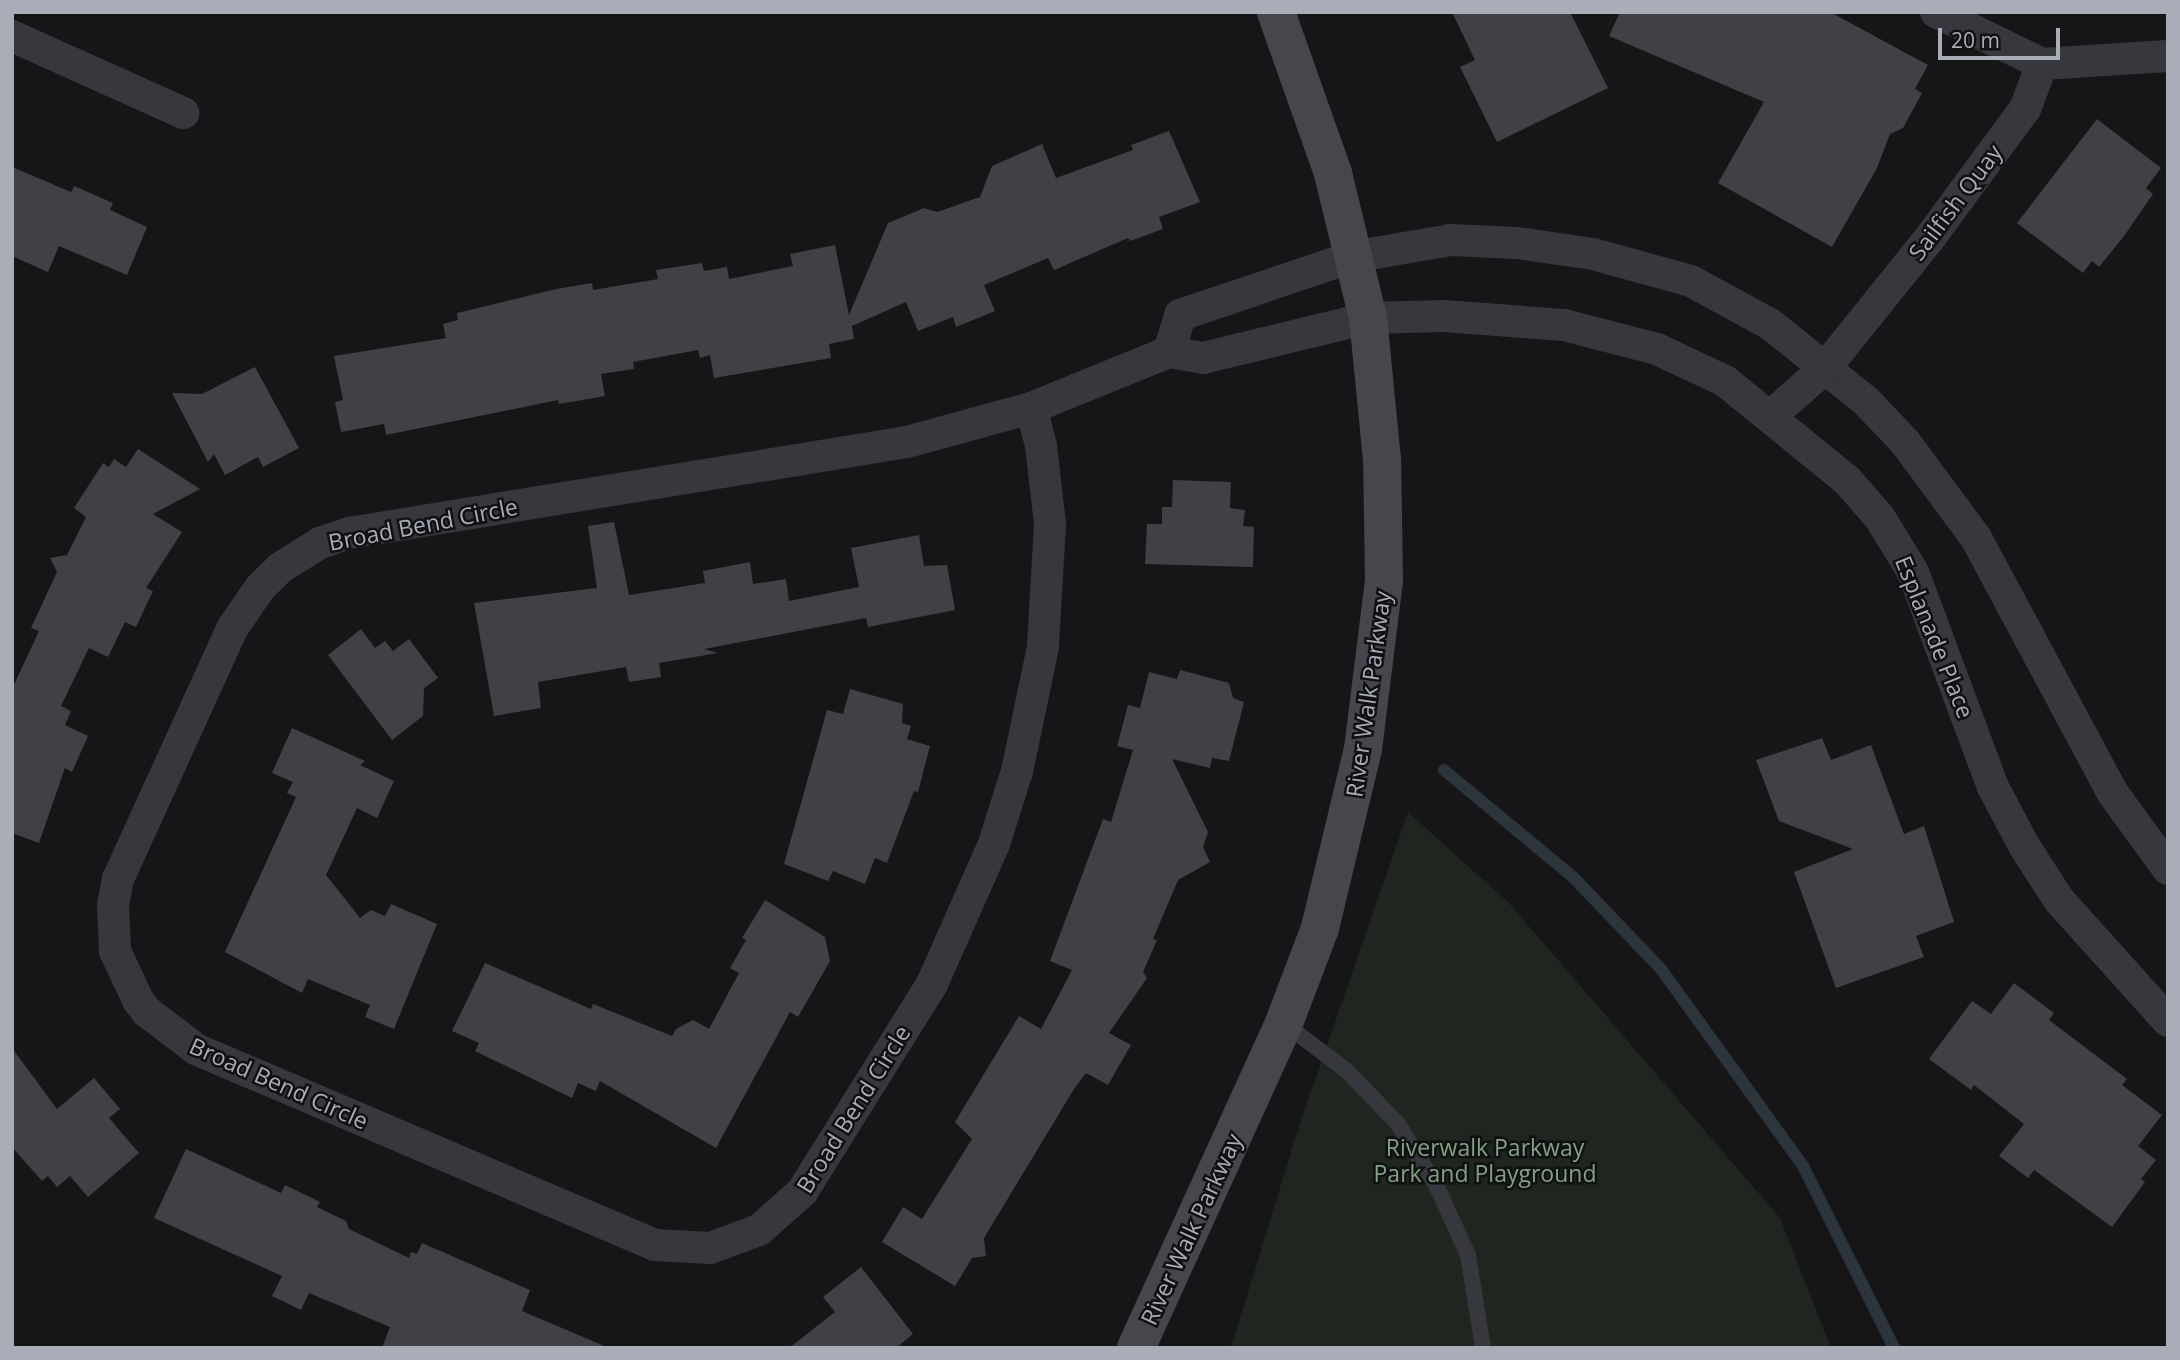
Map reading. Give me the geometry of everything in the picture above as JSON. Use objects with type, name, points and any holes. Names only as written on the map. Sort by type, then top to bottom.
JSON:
[{"type":"street","name":"River Walk Parkway","points":[[1136,1348],[1284,1023],[1320,928],[1346,834],[1363,749],[1384,581],[1382,460],[1368,318],[1334,173],[1276,12]]},
{"type":"street","points":[[1936,12],[2042,64],[2168,56]]},
{"type":"street","points":[[12,36],[183,113]]},
{"type":"street","name":"Sailfish Quay","points":[[1772,415],[1826,367],[2025,109],[2042,64]]},
{"type":"street","points":[[1368,318],[1203,358],[1169,352],[1180,315],[1352,257],[1450,240],[1517,243],[1593,254],[1691,281],[1770,324],[1826,367],[1905,442],[1976,538],[2112,792],[2168,869]]},
{"type":"street","name":"Esplanade Place","points":[[1368,318],[1444,316],[1564,325],[1657,349],[1725,381],[1772,415],[1847,480],[1880,518],[1913,572],[1993,786],[2022,844],[2059,900],[2168,1021]]},
{"type":"street","name":"Broad Bend Circle","points":[[1031,408],[1045,470],[1050,524],[1043,647],[1017,771],[994,844],[932,984],[802,1192],[759,1230],[710,1248],[655,1245],[196,1049],[147,1012],[138,1000],[115,951],[113,906],[118,879],[233,627],[260,588],[280,568],[320,543],[349,533],[907,442],[1031,408],[1169,352]]},
{"type":"lane","points":[[1284,1023],[1347,1071],[1398,1124],[1437,1186],[1468,1255],[1483,1348]]},
{"type":"green space","name":"Riverwalk Parkway Park and Playground","points":[[1408,812],[1509,903],[1780,1218],[1831,1348],[1231,1348],[1299,1126]]},
{"type":"building","points":[[1452,12],[1570,12],[1608,88],[1497,142],[1460,67],[1475,60]]},
{"type":"building","points":[[1620,12],[1830,12],[1928,65],[1915,89],[1922,93],[1903,128],[1890,134],[1877,168],[1832,247],[1718,183],[1764,102],[1609,36]]},
{"type":"building","points":[[2097,119],[2161,168],[2146,188],[2153,194],[2124,236],[2099,267],[2092,261],[2083,273],[2017,223]]},
{"type":"building","points":[[1169,131],[1200,202],[1159,217],[1163,229],[1130,241],[1128,238],[1054,270],[1048,258],[984,285],[995,311],[956,327],[953,317],[918,331],[906,302],[852,326],[854,339],[829,344],[831,358],[714,378],[710,355],[700,358],[698,350],[633,362],[634,369],[601,374],[605,396],[559,404],[558,400],[386,435],[384,424],[341,432],[335,402],[343,400],[334,356],[446,338],[443,324],[458,320],[457,313],[556,289],[592,283],[593,290],[658,279],[656,270],[702,263],[704,271],[727,267],[729,279],[793,266],[790,254],[835,245],[849,315],[888,223],[924,208],[937,212],[980,197],[992,166],[1042,144],[1056,178],[1133,150],[1131,145]]},
{"type":"building","points":[[12,167],[71,192],[74,186],[113,203],[110,210],[147,227],[127,275],[59,246],[48,272],[12,256]]},
{"type":"building","points":[[255,367],[299,448],[263,467],[258,457],[225,475],[214,454],[208,462],[172,393],[202,394]]},
{"type":"building","points":[[138,449],[200,489],[153,514],[182,532],[146,588],[153,591],[136,627],[125,622],[108,657],[89,648],[61,706],[71,711],[65,725],[88,736],[72,772],[65,768],[39,843],[12,833],[12,689],[39,631],[31,628],[57,572],[50,558],[67,555],[86,517],[74,508],[103,463],[109,467],[114,459],[126,467]]},
{"type":"building","points":[[1173,480],[1231,482],[1230,508],[1245,510],[1243,526],[1254,527],[1253,567],[1145,564],[1147,524],[1162,524],[1162,507],[1172,507]]},
{"type":"building","points":[[614,522],[629,595],[705,583],[703,571],[750,562],[753,584],[786,579],[789,601],[859,587],[851,548],[919,535],[924,566],[947,565],[955,610],[868,627],[866,618],[704,649],[718,653],[659,663],[661,677],[629,682],[626,667],[538,682],[541,708],[494,716],[474,603],[597,588],[588,526]]},
{"type":"building","points":[[361,629],[375,648],[385,641],[393,651],[409,639],[438,678],[424,688],[423,716],[392,740],[328,655]]},
{"type":"building","points":[[1180,670],[1229,683],[1233,698],[1244,702],[1229,761],[1212,758],[1210,768],[1172,759],[1208,832],[1203,847],[1210,862],[1178,880],[1153,939],[1157,940],[1143,972],[1147,978],[1109,1033],[1131,1045],[1108,1085],[1086,1073],[984,1238],[986,1256],[972,1258],[955,1286],[882,1242],[903,1207],[922,1219],[972,1139],[955,1122],[1019,1016],[1041,1029],[1072,970],[1050,961],[1103,819],[1111,822],[1133,750],[1117,746],[1128,705],[1140,708],[1149,672],[1177,679]]},
{"type":"building","points":[[850,689],[903,704],[902,723],[911,726],[907,739],[930,746],[918,792],[914,791],[887,863],[875,858],[865,884],[833,871],[828,881],[784,864],[827,710],[843,714]]},
{"type":"building","points":[[292,728],[365,761],[360,765],[394,781],[377,818],[357,808],[326,875],[360,918],[371,910],[385,916],[391,904],[437,924],[394,1029],[365,1017],[370,1005],[308,979],[302,993],[225,952],[296,797],[287,793],[293,782],[272,773]]},
{"type":"building","points":[[1822,738],[1831,760],[1871,745],[1904,834],[1924,826],[1954,922],[1916,936],[1924,957],[1836,988],[1794,872],[1853,849],[1779,821],[1756,760]]},
{"type":"building","points":[[765,900],[825,937],[830,961],[798,1017],[790,1012],[716,1148],[600,1081],[596,1091],[578,1083],[572,1098],[475,1051],[479,1043],[452,1031],[485,963],[591,1009],[593,1004],[672,1036],[676,1029],[693,1020],[709,1029],[739,973],[730,968],[746,940],[742,938]]},
{"type":"building","points":[[2014,983],[2054,1013],[2049,1020],[2127,1079],[2122,1085],[2162,1115],[2138,1146],[2156,1160],[2141,1179],[2145,1182],[2112,1227],[2034,1170],[2028,1178],[1999,1156],[2024,1124],[1974,1085],[1971,1090],[1929,1059],[1972,1001],[1991,1014]]},
{"type":"building","points":[[12,1048],[57,1109],[94,1078],[120,1109],[109,1118],[139,1153],[88,1197],[70,1176],[57,1187],[48,1176],[42,1181],[12,1147]]},
{"type":"building","points":[[186,1149],[281,1193],[285,1185],[320,1202],[317,1207],[346,1221],[349,1229],[409,1258],[411,1252],[417,1254],[422,1243],[530,1290],[522,1311],[609,1348],[382,1348],[390,1327],[309,1293],[301,1310],[272,1296],[282,1276],[154,1218]]},
{"type":"building","points":[[861,1267],[913,1334],[896,1348],[789,1348],[835,1312],[823,1297]]},
{"type":"waterway","points":[[1444,770],[1574,878],[1661,969],[1803,1166],[1894,1348]]}]
